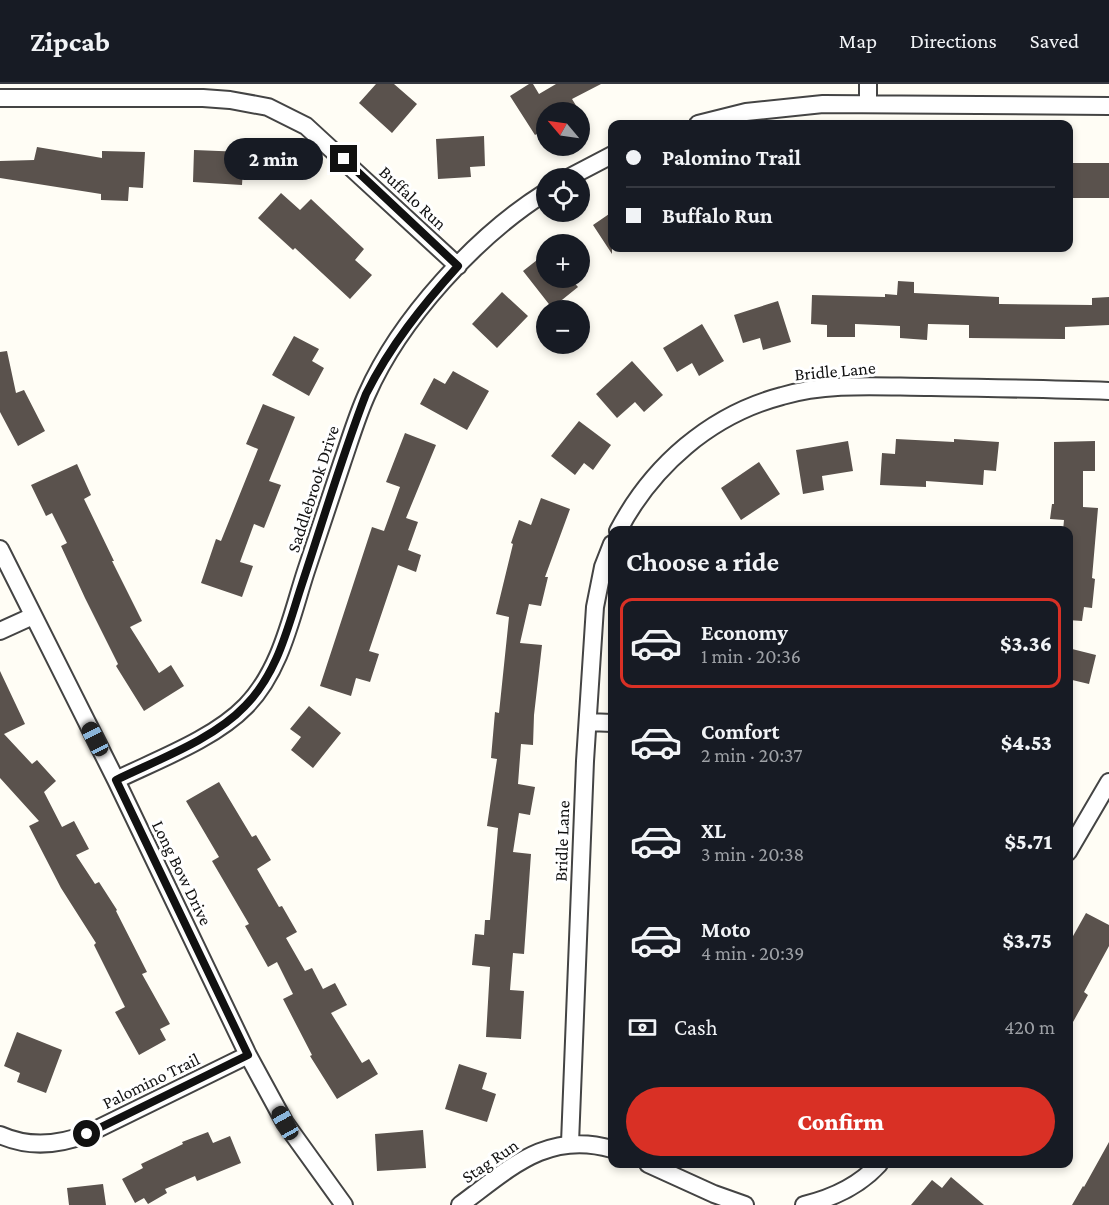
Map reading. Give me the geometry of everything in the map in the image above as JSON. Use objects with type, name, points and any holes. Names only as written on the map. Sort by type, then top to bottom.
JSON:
[{"type":"street","points":[[868,84],[868,104]]},
{"type":"street","name":"Buffalo Run","points":[[0,98],[203,98],[268,107],[306,126],[458,266]]},
{"type":"street","points":[[714,120],[779,107],[868,104],[1109,106]]},
{"type":"street","points":[[587,168],[608,157]]},
{"type":"street","name":"Saddlebrook Drive","points":[[116,780],[210,734],[246,706],[259,689],[281,650],[366,394],[378,371],[409,324],[458,266],[495,231],[536,200]]},
{"type":"street","name":"Bridle Lane","points":[[621,526],[645,488],[685,447],[731,415],[782,395],[852,386],[1109,391]]},
{"type":"street","name":"Long Bow Drive","points":[[0,549],[116,780],[248,1055],[285,1123],[344,1205]]},
{"type":"street","name":"Bridle Lane","points":[[570,1143],[595,607],[608,554]]},
{"type":"street","points":[[0,631],[33,615]]},
{"type":"street","points":[[588,722],[608,723]]},
{"type":"street","points":[[1073,843],[1109,782]]},
{"type":"street","name":"Palomino Trail","points":[[0,1135],[24,1142],[44,1144],[67,1142],[248,1055]]},
{"type":"street","name":"Stag Run","points":[[460,1205],[517,1163],[545,1149],[570,1143],[608,1148]]},
{"type":"street","points":[[657,1168],[714,1194],[745,1205]]},
{"type":"street","points":[[804,1205],[835,1196],[857,1184],[875,1168]]},
{"type":"building","points":[[376,84],[394,84],[417,104],[392,133],[359,103]]},
{"type":"building","points":[[529,84],[533,84],[539,94],[556,84],[601,84],[572,99],[574,102],[536,102],[535,135],[510,96]]},
{"type":"building","points":[[484,136],[485,166],[470,167],[471,177],[438,179],[436,139]]},
{"type":"building","points":[[37,147],[102,158],[102,151],[145,152],[143,188],[129,187],[128,201],[101,200],[101,194],[0,178],[0,161],[34,160]]},
{"type":"building","points":[[194,150],[244,152],[242,185],[193,182]]},
{"type":"building","points":[[1073,163],[1109,163],[1109,198],[1073,198]]},
{"type":"building","points":[[281,193],[300,210],[311,199],[364,249],[355,260],[372,275],[350,299],[295,248],[293,250],[258,218]]},
{"type":"building","points":[[608,215],[608,248],[593,225]]},
{"type":"building","points":[[536,261],[536,288],[523,271]]},
{"type":"building","points":[[898,281],[914,282],[914,293],[999,297],[999,304],[1092,305],[1092,298],[1109,297],[1109,325],[1065,327],[1065,339],[969,338],[969,325],[928,324],[927,340],[900,338],[900,326],[855,324],[855,337],[827,337],[827,325],[811,324],[812,295],[885,297],[885,294],[897,295]]},
{"type":"building","points":[[536,288],[577,288],[562,300],[546,300]]},
{"type":"building","points":[[502,292],[528,316],[497,348],[472,324]]},
{"type":"building","points":[[778,301],[791,342],[763,350],[760,338],[743,343],[734,315]]},
{"type":"building","points":[[702,324],[724,361],[699,376],[692,363],[677,372],[663,348]]},
{"type":"building","points":[[294,336],[319,349],[312,361],[324,368],[309,396],[272,375]]},
{"type":"building","points":[[7,351],[16,393],[24,390],[45,431],[18,446],[0,412],[0,352]]},
{"type":"building","points":[[632,361],[663,395],[644,412],[635,402],[617,418],[596,394]]},
{"type":"building","points":[[453,371],[489,391],[467,430],[420,404],[434,378],[445,384]]},
{"type":"building","points":[[263,404],[295,417],[269,481],[281,485],[264,528],[254,524],[240,562],[253,566],[242,597],[201,583],[216,539],[221,541],[258,449],[246,444]]},
{"type":"building","points":[[579,421],[611,445],[593,470],[584,463],[575,475],[551,456]]},
{"type":"building","points":[[405,433],[436,445],[406,518],[418,522],[408,550],[421,555],[416,572],[398,565],[369,651],[379,654],[370,682],[356,678],[351,696],[320,686],[372,527],[384,531],[400,487],[386,482]]},
{"type":"building","points":[[896,439],[999,442],[996,471],[984,470],[983,485],[926,481],[926,487],[880,485],[882,453],[895,454]]},
{"type":"building","points":[[848,441],[853,471],[822,476],[824,490],[803,494],[796,450]]},
{"type":"building","points":[[1095,441],[1095,471],[1083,471],[1083,507],[1098,508],[1092,578],[1095,579],[1092,608],[1084,607],[1082,621],[1073,620],[1073,526],[1063,526],[1064,520],[1050,519],[1052,504],[1054,504],[1054,442]]},
{"type":"building","points":[[759,462],[780,494],[741,520],[721,488]]},
{"type":"building","points":[[77,464],[91,495],[84,499],[142,621],[130,627],[159,673],[171,665],[184,686],[144,711],[116,666],[118,664],[61,546],[67,543],[52,513],[46,516],[31,485]]},
{"type":"building","points":[[541,498],[570,509],[545,577],[548,577],[541,606],[529,604],[520,643],[542,645],[533,745],[521,744],[518,784],[535,787],[530,815],[519,813],[513,852],[531,854],[524,954],[513,953],[510,990],[524,991],[521,1039],[486,1037],[490,967],[472,965],[475,934],[484,935],[485,920],[490,920],[498,828],[487,826],[497,759],[491,758],[495,712],[499,713],[509,617],[496,614],[513,544],[511,543],[519,520],[531,525]]},
{"type":"building","points":[[1073,649],[1096,655],[1089,684],[1073,680]]},
{"type":"building","points":[[0,671],[25,724],[4,734],[32,764],[37,760],[56,781],[44,792],[62,827],[74,821],[89,849],[76,855],[95,884],[99,882],[117,910],[147,972],[142,974],[170,1024],[160,1029],[166,1040],[139,1055],[115,1012],[125,1007],[94,945],[96,943],[61,888],[29,826],[39,821],[0,778]]},
{"type":"building","points":[[309,706],[341,733],[313,768],[291,750],[301,737],[290,729]]},
{"type":"building","points":[[219,782],[252,837],[256,835],[271,860],[257,869],[297,932],[286,938],[305,971],[312,968],[323,989],[335,983],[347,1005],[331,1013],[362,1063],[369,1059],[378,1074],[337,1099],[310,1056],[312,1055],[283,999],[293,994],[277,962],[268,967],[245,926],[249,924],[212,861],[219,857],[186,801]]},
{"type":"building","points":[[1086,913],[1109,925],[1109,946],[1084,992],[1088,995],[1073,1022],[1073,936]]},
{"type":"building","points":[[17,1032],[62,1050],[46,1093],[17,1082],[20,1073],[4,1066]]},
{"type":"building","points":[[459,1064],[487,1073],[482,1089],[496,1094],[487,1122],[445,1109]]},
{"type":"building","points":[[423,1130],[426,1168],[377,1171],[375,1134]]},
{"type":"building","points":[[208,1132],[213,1143],[230,1136],[241,1163],[197,1181],[195,1176],[165,1189],[167,1193],[148,1204],[144,1198],[135,1203],[122,1179],[143,1168],[141,1164],[183,1144],[182,1142]]},
{"type":"building","points":[[1109,1142],[1109,1205],[1072,1205],[1084,1187]]},
{"type":"building","points":[[951,1177],[984,1205],[911,1205],[932,1180],[942,1188]]},
{"type":"building","points":[[103,1184],[106,1205],[69,1205],[67,1188]]},
{"type":"route","points":[[87,1134],[248,1055],[116,780],[210,734],[246,706],[259,689],[281,650],[366,394],[378,371],[409,324],[458,266],[344,159]]}]
